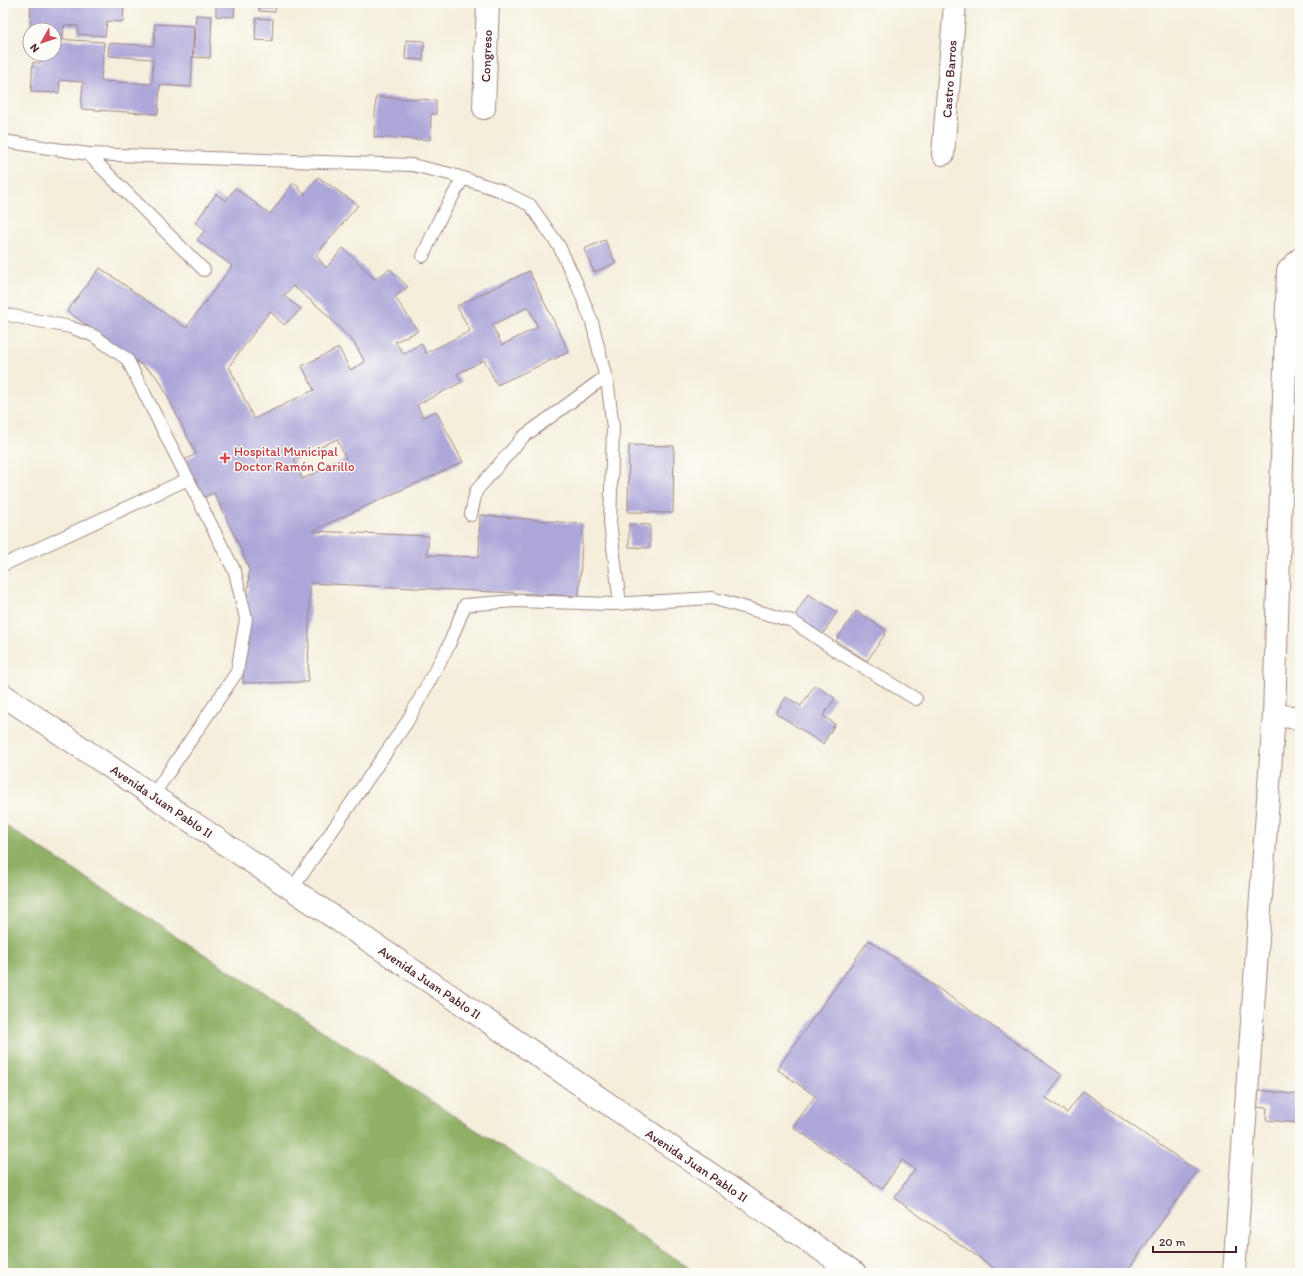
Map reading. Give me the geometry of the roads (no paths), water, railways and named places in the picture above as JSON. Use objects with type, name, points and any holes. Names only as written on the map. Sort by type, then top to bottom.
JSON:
[{"type":"street","name":"Congreso","points":[[484,108],[488,3]]},
{"type":"street","name":"Castro Barros","points":[[943,154],[954,3]]},
{"type":"street","points":[[1234,1273],[1274,715],[1294,265]]},
{"type":"street","name":"Avenida Juan Pablo II","points":[[3,694],[855,1273]]},
{"type":"street","points":[[1274,715],[1300,718]]},
{"type":"lane","points":[[3,141],[88,154],[412,165],[450,174],[500,190],[530,205],[559,246],[576,282],[592,322],[605,377],[613,428],[610,522],[620,604]]},
{"type":"lane","points":[[88,154],[204,270]]},
{"type":"lane","points":[[423,256],[438,222],[463,178]]},
{"type":"lane","points":[[3,314],[70,327],[94,336],[128,359],[235,572],[246,619],[236,672],[153,795]]},
{"type":"lane","points":[[471,515],[476,490],[523,437],[605,377]]},
{"type":"lane","points":[[3,565],[188,479]]},
{"type":"lane","points":[[292,889],[407,722],[448,647],[465,605],[515,601],[620,604],[712,598],[792,621],[835,650],[916,699]]},
{"type":"place","name":"Hospital Municipal Doctor Ramón Carillo","points":[[225,458]]}]
